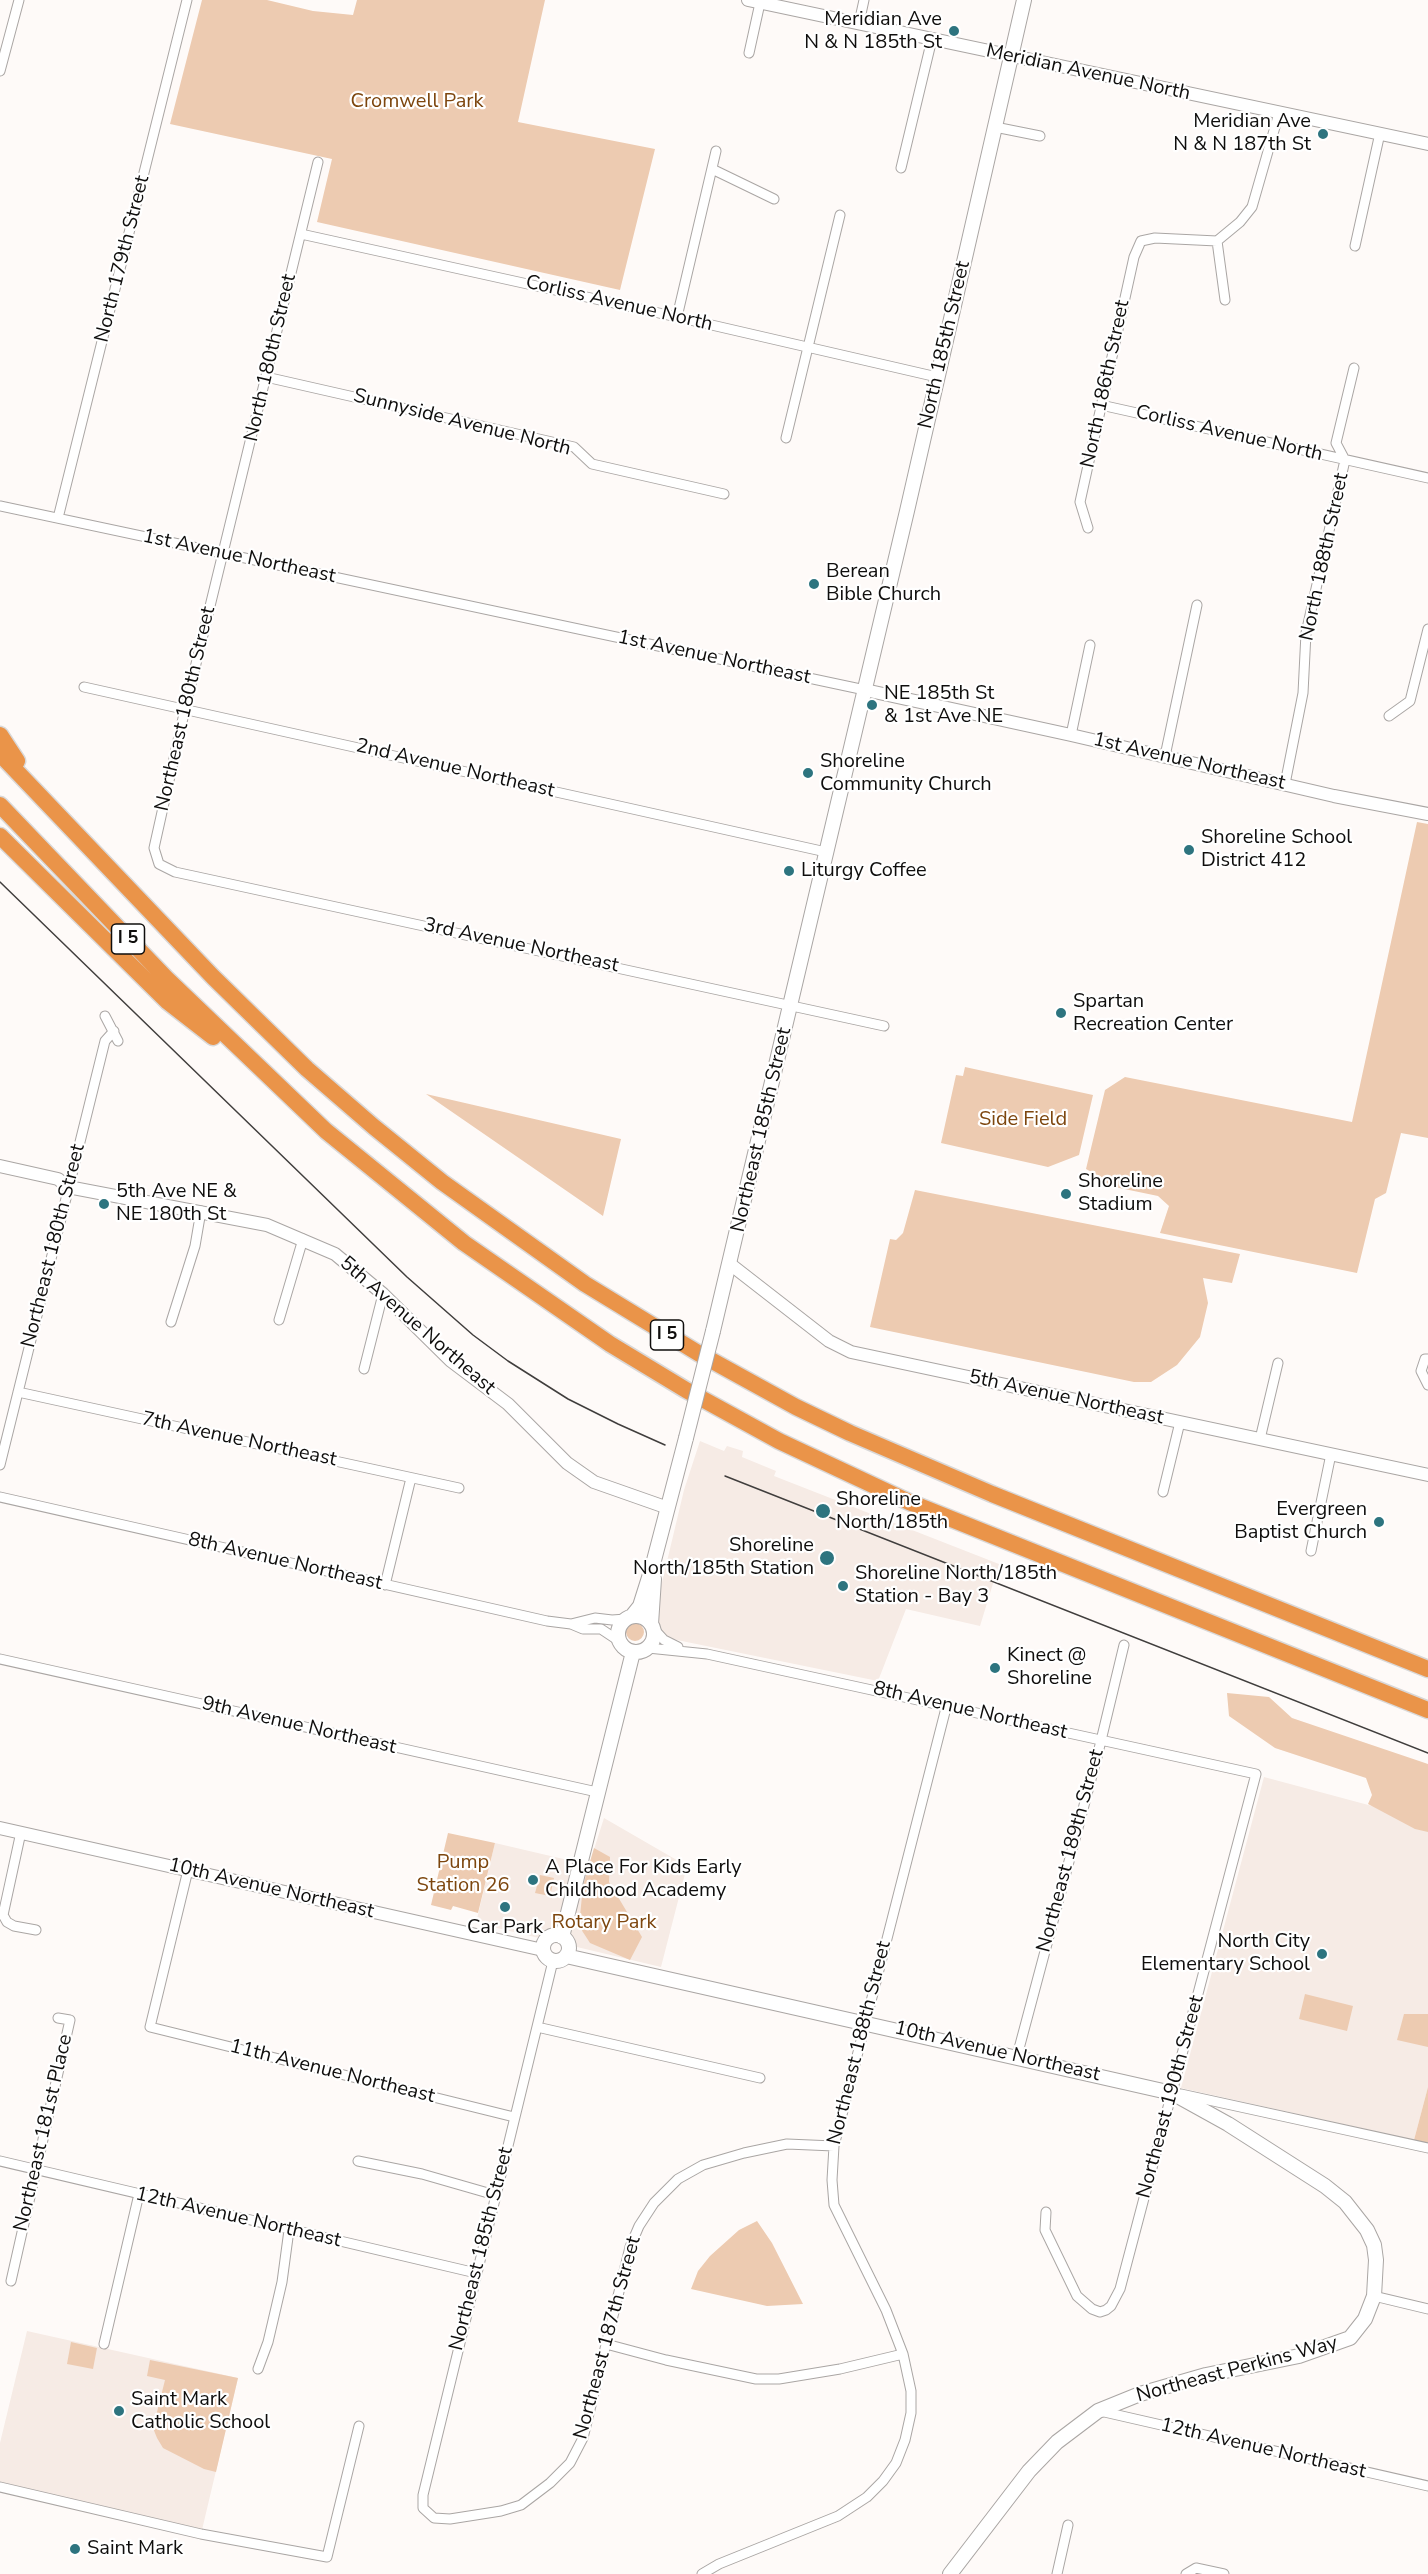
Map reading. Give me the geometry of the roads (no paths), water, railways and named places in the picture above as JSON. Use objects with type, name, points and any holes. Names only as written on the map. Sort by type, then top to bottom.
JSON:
[{"type":"highway","points":[[0,735],[39,794]]},
{"type":"highway","name":"I 5","points":[[0,754],[236,1000],[340,1098],[477,1209],[622,1308],[796,1407],[892,1452],[1428,1669]]},
{"type":"highway","name":"I 5","points":[[0,805],[158,970],[261,1070],[360,1160],[500,1269],[610,1344],[743,1421],[808,1455],[909,1502],[1428,1710]]},
{"type":"highway","points":[[0,836],[168,1002],[261,1070]]},
{"type":"main road","name":"North 185th Street","points":[[864,690],[1024,0]]},
{"type":"main road","name":"Northeast 185th Street","points":[[629,1617],[640,1605],[652,1568],[686,1438],[730,1264],[864,690]]},
{"type":"main road","name":"Northeast 185th Street","points":[[652,1568],[655,1583],[652,1626]]},
{"type":"main road","points":[[629,1617],[642,1617],[652,1626],[653,1639],[648,1648],[633,1652],[623,1647],[619,1641],[618,1629],[629,1617]]},
{"type":"main road","points":[[562,1937],[554,1935],[546,1939],[543,1950],[546,1957],[560,1959],[568,1947],[562,1937],[633,1652]]},
{"type":"main road","name":"10th Avenue Northeast","points":[[560,1959],[864,2022],[1172,2093]]},
{"type":"main road","name":"Northeast Perkins Way","points":[[950,2574],[1029,2471],[1058,2442],[1098,2411],[1140,2394],[1206,2375],[1299,2356],[1343,2341],[1350,2338],[1365,2319],[1374,2296],[1377,2277],[1374,2245],[1367,2230],[1345,2202],[1245,2134],[1172,2093]]},
{"type":"street","points":[[0,71],[19,0]]},
{"type":"street","name":"North 179th Street","points":[[58,518],[187,0]]},
{"type":"street","points":[[859,23],[864,0]]},
{"type":"street","points":[[749,53],[754,1]]},
{"type":"street","name":"Meridian Avenue North","points":[[754,1],[1428,144]]},
{"type":"street","points":[[901,168],[932,39]]},
{"type":"street","points":[[1225,300],[1217,241],[1240,222],[1252,207],[1279,113]]},
{"type":"street","points":[[995,127],[1040,136]]},
{"type":"street","points":[[1355,246],[1380,133]]},
{"type":"street","points":[[677,316],[716,151]]},
{"type":"street","name":"North 180th Street","points":[[224,555],[318,162]]},
{"type":"street","points":[[712,169],[774,199]]},
{"type":"street","points":[[786,438],[840,215]]},
{"type":"street","name":"Corliss Avenue North","points":[[301,234],[677,316],[937,377]]},
{"type":"street","name":"North 186th Street","points":[[1088,528],[1080,502],[1134,257],[1141,241],[1155,238],[1188,242],[1217,241]]},
{"type":"street","name":"North 188th Street","points":[[1285,784],[1303,693],[1306,633],[1346,460],[1336,443],[1354,368]]},
{"type":"street","name":"Sunnyside Avenue North","points":[[267,377],[574,447],[592,464],[724,494]]},
{"type":"street","name":"Corliss Avenue North","points":[[1101,405],[1428,478]]},
{"type":"street","name":"1st Avenue Northeast","points":[[0,506],[864,690],[1165,756],[1334,796],[1428,814]]},
{"type":"street","name":"Northeast 180th Street","points":[[159,864],[154,848],[185,709],[224,555]]},
{"type":"street","points":[[1165,756],[1197,605]]},
{"type":"street","points":[[1389,716],[1410,701],[1428,629]]},
{"type":"street","points":[[1071,735],[1090,645]]},
{"type":"street","name":"2nd Avenue Northeast","points":[[84,687],[826,852]]},
{"type":"street","name":"3rd Avenue Northeast","points":[[159,864],[175,872],[884,1026]]},
{"type":"street","points":[[105,1016],[118,1041]]},
{"type":"street","name":"Northeast 180th Street","points":[[0,1465],[105,1041],[114,1031]]},
{"type":"street","name":"5th Avenue Northeast","points":[[0,1166],[58,1179],[68,1187],[267,1225],[335,1254],[383,1294],[424,1337],[451,1361],[508,1404],[567,1462],[594,1482],[668,1508]]},
{"type":"street","points":[[171,1322],[195,1246],[201,1211]]},
{"type":"street","points":[[279,1320],[303,1239]]},
{"type":"street","name":"5th Avenue Northeast","points":[[730,1264],[829,1341],[851,1352],[1428,1475]]},
{"type":"street","points":[[364,1369],[383,1294]]},
{"type":"street","points":[[1428,1359],[1421,1371],[1428,1385]]},
{"type":"street","points":[[1260,1439],[1278,1363]]},
{"type":"street","name":"7th Avenue Northeast","points":[[18,1392],[459,1488]]},
{"type":"street","points":[[1163,1492],[1180,1422]]},
{"type":"street","points":[[1311,1551],[1330,1454]]},
{"type":"street","points":[[385,1585],[411,1478]]},
{"type":"street","name":"8th Avenue Northeast","points":[[0,1497],[385,1585],[547,1621],[571,1624],[583,1629],[601,1629],[619,1641]]},
{"type":"street","name":"8th Avenue Northeast","points":[[571,1624],[595,1617],[612,1620],[629,1617]]},
{"type":"street","name":"8th Avenue Northeast","points":[[652,1626],[664,1640],[683,1650]]},
{"type":"street","name":"Northeast 189th Street","points":[[1017,2056],[1124,1645]]},
{"type":"street","name":"8th Avenue Northeast","points":[[648,1648],[683,1650],[879,1690],[946,1708],[1256,1774]]},
{"type":"street","name":"9th Avenue Northeast","points":[[0,1659],[597,1792]]},
{"type":"street","name":"Northeast 188th Street","points":[[702,2574],[719,2564],[837,2516],[867,2497],[884,2481],[896,2463],[911,2413],[911,2391],[903,2354],[886,2310],[834,2205],[832,2180],[834,2146],[946,1708]]},
{"type":"street","name":"Northeast 190th Street","points":[[1046,2212],[1045,2230],[1077,2296],[1092,2309],[1100,2312],[1106,2310],[1111,2306],[1120,2289],[1256,1774]]},
{"type":"street","name":"10th Avenue Northeast","points":[[0,1828],[543,1950]]},
{"type":"street","points":[[21,1832],[3,1915],[7,1923],[36,1930]]},
{"type":"street","name":"11th Avenue Northeast","points":[[188,1870],[150,2027],[514,2117]]},
{"type":"street","name":"Northeast 185th Street","points":[[521,2505],[501,2511],[450,2519],[434,2518],[423,2508],[423,2495],[537,2027],[560,1959]]},
{"type":"street","name":"Northeast 181st Place","points":[[11,2281],[70,2020],[58,2018]]},
{"type":"street","points":[[537,2027],[760,2078]]},
{"type":"street","name":"10th Avenue Northeast","points":[[1172,2093],[1428,2148]]},
{"type":"street","name":"Northeast 187th Street","points":[[521,2505],[550,2483],[570,2463],[583,2438],[630,2247],[639,2226],[654,2203],[678,2179],[703,2165],[787,2144],[834,2146]]},
{"type":"street","points":[[358,2161],[422,2174],[495,2195]]},
{"type":"street","name":"12th Avenue Northeast","points":[[0,2162],[476,2273]]},
{"type":"street","points":[[104,2344],[139,2194]]},
{"type":"street","points":[[258,2369],[268,2342],[280,2292],[289,2230]]},
{"type":"street","points":[[1374,2296],[1428,2309]]},
{"type":"street","points":[[606,2344],[666,2360],[756,2379],[779,2379],[840,2369],[903,2354]]},
{"type":"street","name":"12th Avenue Northeast","points":[[1098,2411],[1428,2486]]},
{"type":"street","points":[[0,2487],[201,2534],[327,2558],[359,2426]]},
{"type":"street","points":[[1057,2574],[1068,2525]]},
{"type":"street","points":[[1186,2574],[1196,2568],[1224,2574]]},
{"type":"tram line","points":[[0,882],[407,1277],[473,1335],[508,1361],[568,1399],[665,1445]]},
{"type":"tram line","points":[[725,1476],[1428,1753]]},
{"type":"place","name":"Meridian Ave N & N 185th St","points":[[954,31]]},
{"type":"place","name":"Meridian Ave N & N 187th St","points":[[1323,134]]},
{"type":"place","name":"Berean Bible Church","points":[[814,584]]},
{"type":"place","name":"NE 185th St & 1st Ave NE","points":[[872,705]]},
{"type":"place","name":"Shoreline Community Church","points":[[808,773]]},
{"type":"place","name":"Shoreline School District 412","points":[[1189,850]]},
{"type":"place","name":"Liturgy Coffee","points":[[789,871]]},
{"type":"place","name":"Spartan Recreation Center","points":[[1061,1013]]},
{"type":"place","name":"Shoreline Stadium","points":[[1066,1194]]},
{"type":"place","name":"5th Ave NE & NE 180th St","points":[[104,1204]]},
{"type":"place","name":"Shoreline North/185th","points":[[823,1511]]},
{"type":"place","name":"Evergreen Baptist Church","points":[[1379,1522]]},
{"type":"place","name":"Shoreline North/185th Station","points":[[827,1558]]},
{"type":"place","name":"Shoreline North/185th Station - Bay 3","points":[[843,1586]]},
{"type":"place","name":"Kinect @ Shoreline","points":[[995,1668]]},
{"type":"place","name":"A Place For Kids Early Childhood Academy","points":[[533,1880]]},
{"type":"place","name":"Car Park","points":[[505,1907]]},
{"type":"place","name":"North City Elementary School","points":[[1322,1954]]},
{"type":"place","name":"Saint Mark Catholic School","points":[[119,2411]]},
{"type":"place","name":"Saint Mark","points":[[75,2549]]},
{"type":"park label","name":"Cromwell Park","points":[[417,102]]},
{"type":"park label","name":"Side Field","points":[[1023,1120]]},
{"type":"park label","name":"Pump Station 26","points":[[463,1874]]},
{"type":"park label","name":"Rotary Park","points":[[604,1923]]}]
